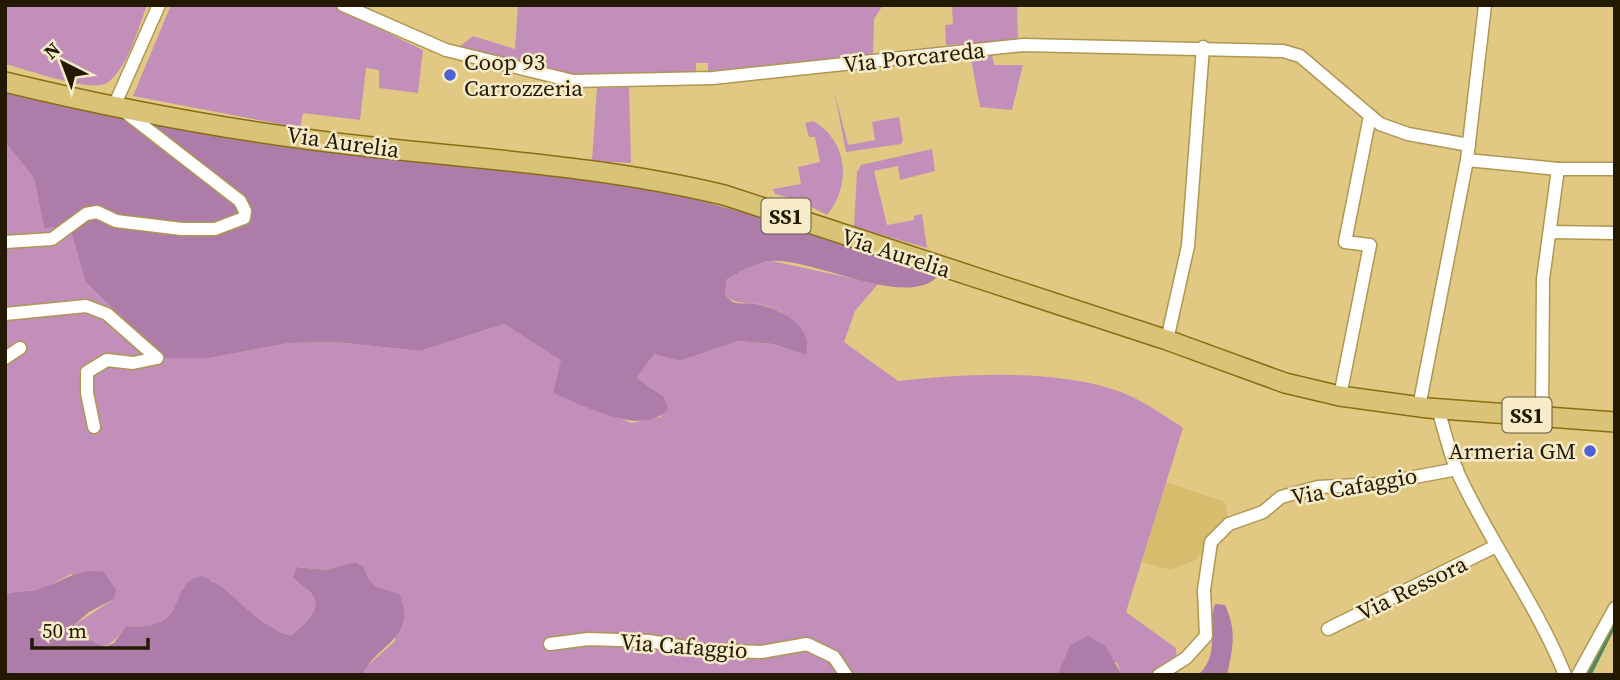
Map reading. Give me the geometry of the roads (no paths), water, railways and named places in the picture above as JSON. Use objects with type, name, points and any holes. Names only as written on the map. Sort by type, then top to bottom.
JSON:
[{"type":"main road","name":"Via Aurelia","points":[[5,82],[115,104],[369,147],[605,170],[662,180],[724,195],[1167,340],[1285,383],[1340,396],[1429,408],[1615,422]]},
{"type":"street","points":[[5,242],[52,239],[86,214],[97,212],[116,221],[182,229],[215,229],[244,218],[245,211],[240,201],[115,104],[159,5]]},
{"type":"street","name":"Via Porcareda","points":[[343,5],[446,50],[573,81],[713,78],[1023,45],[1203,47],[1283,51],[1300,56],[1380,124],[1408,134],[1469,145]]},
{"type":"street","points":[[1485,5],[1467,160],[1429,408],[1496,546],[1519,581],[1565,675]]},
{"type":"street","points":[[1167,340],[1188,246],[1203,47]]},
{"type":"street","points":[[1340,396],[1370,245],[1345,242],[1370,116]]},
{"type":"street","points":[[1467,160],[1558,169],[1615,169]]},
{"type":"street","points":[[1542,416],[1542,309],[1558,169]]},
{"type":"street","points":[[1550,232],[1615,233]]},
{"type":"street","points":[[5,314],[86,306],[107,314],[157,358],[133,363],[107,360],[87,372],[87,393],[94,427]]},
{"type":"street","points":[[5,358],[20,348]]},
{"type":"street","name":"Via Cafaggio","points":[[1159,675],[1186,657],[1206,636],[1204,590],[1211,542],[1229,524],[1263,512],[1281,497],[1318,488],[1378,484],[1457,469]]},
{"type":"street","name":"Via Ressora","points":[[1328,629],[1496,546]]},
{"type":"street","points":[[1578,675],[1595,639],[1615,608]]},
{"type":"street","name":"Via Cafaggio","points":[[550,644],[589,639],[649,641],[704,650],[761,652],[807,644],[834,657],[846,675]]},
{"type":"waterway","points":[[1589,675],[1615,623]]},
{"type":"place","name":"Coop 93 Carrozzeria","points":[[450,75]]},
{"type":"place","name":"Armeria GM","points":[[1590,451]]}]
